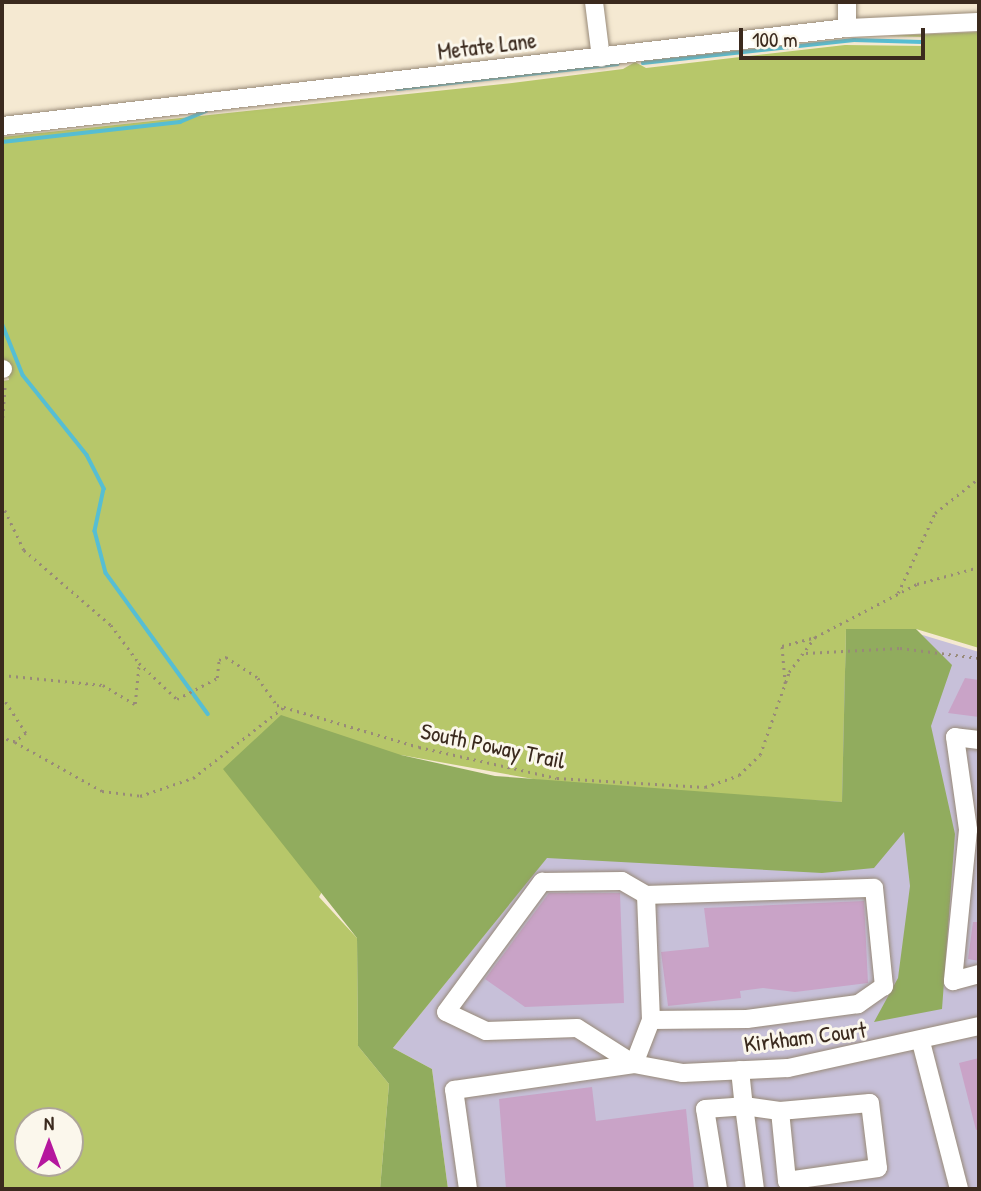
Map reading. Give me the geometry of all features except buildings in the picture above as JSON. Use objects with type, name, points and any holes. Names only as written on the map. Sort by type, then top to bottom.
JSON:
[{"type":"street","points":[[594,2],[601,58]]},
{"type":"street","points":[[847,2],[847,29]]},
{"type":"street","name":"Metate Lane","points":[[2,126],[847,29],[979,22]]},
{"type":"street","points":[[979,740],[955,737],[968,830],[953,981],[979,974]]},
{"type":"street","points":[[634,1064],[577,1028],[486,1031],[446,1012],[542,882],[622,881],[646,895],[874,888],[884,957],[884,986],[858,1003],[747,1019],[651,1020]]},
{"type":"street","points":[[961,894],[979,896]]},
{"type":"street","points":[[634,1064],[651,1020],[646,895]]},
{"type":"street","name":"Kirkham Court","points":[[634,1064],[684,1073],[740,1070],[869,1055],[979,1026]]},
{"type":"street","points":[[921,1042],[959,1189]]},
{"type":"street","points":[[468,1189],[454,1090],[634,1064]]},
{"type":"street","points":[[740,1070],[755,1189]]},
{"type":"street","points":[[718,1189],[705,1109],[744,1105],[780,1111],[870,1103],[878,1168],[787,1181],[780,1111]]},
{"type":"path","points":[[2,369],[7,404],[2,425]]},
{"type":"path","points":[[898,593],[935,513],[979,478]]},
{"type":"path","points":[[2,504],[24,550],[111,625],[139,663],[177,699],[217,678],[219,660],[226,657],[258,678],[284,707],[193,778],[141,796],[102,791],[15,742],[2,738]]},
{"type":"path","name":"South Poway Trail","points":[[284,707],[557,778],[705,787],[739,775],[760,755],[785,684],[815,637],[898,593],[951,570],[979,567]]},
{"type":"path","points":[[785,684],[782,646],[815,637]]},
{"type":"path","points":[[804,653],[900,648],[979,658]]},
{"type":"path","points":[[2,676],[103,685],[135,704],[139,663]]},
{"type":"path","points":[[2,696],[26,733],[15,742]]},
{"type":"shaded area","points":[[916,633],[979,652],[979,1189],[448,1189],[432,1069],[393,1048],[601,790]]},
{"type":"green space","points":[[979,32],[979,648],[916,629],[846,629],[842,802],[561,784],[401,755],[319,897],[357,938],[358,1046],[389,1084],[380,1189],[2,1189],[2,381],[9,380],[2,350],[2,137],[512,83],[623,69],[635,62],[646,68],[845,45],[925,46],[925,37],[888,36]]},
{"type":"green space","points":[[846,629],[916,629],[952,665],[931,726],[955,834],[942,1009],[874,1022],[898,978],[910,886],[904,832],[874,868],[822,873],[547,858],[393,1048],[432,1069],[448,1189],[380,1189],[389,1084],[358,1046],[357,938],[223,769],[281,715],[401,755],[495,776],[842,802]]},
{"type":"waterway","points":[[643,63],[854,40],[922,42]]},
{"type":"waterway","points":[[398,89],[618,64]]},
{"type":"waterway","points":[[2,142],[180,122],[206,111]]},
{"type":"waterway","points":[[2,323],[23,375],[87,455],[104,489],[95,531],[106,573],[208,714]]}]
